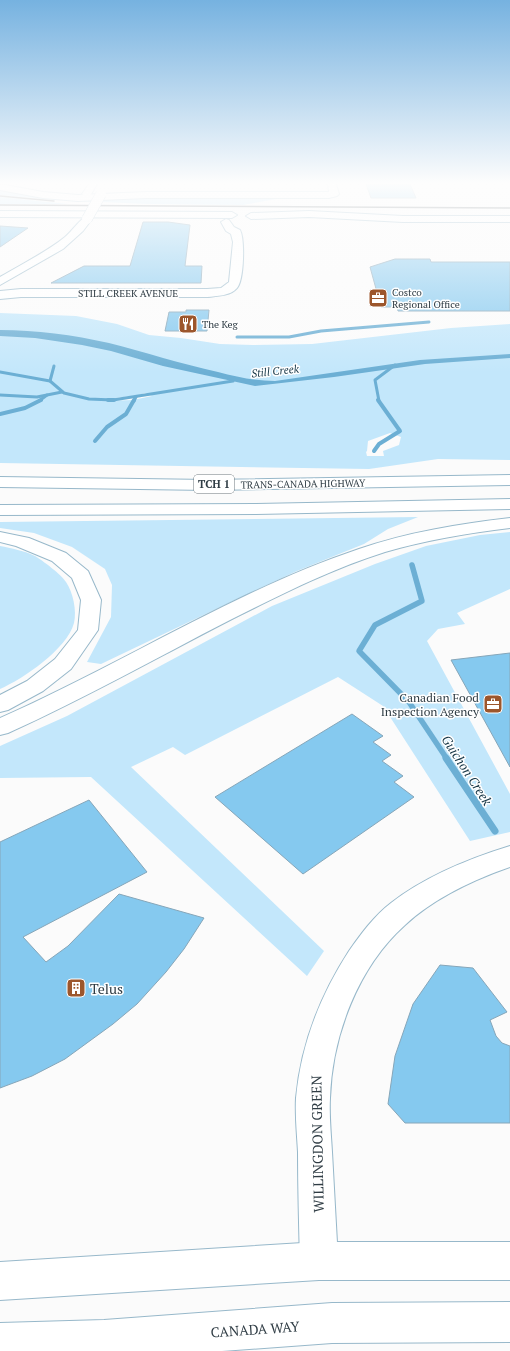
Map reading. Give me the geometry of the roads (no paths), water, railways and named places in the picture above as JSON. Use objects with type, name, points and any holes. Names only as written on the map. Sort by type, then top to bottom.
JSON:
[{"type":"main road","points":[[0,271],[42,247]]},
{"type":"main road","points":[[0,282],[57,247]]},
{"type":"main road","name":"STILL CREEK AVENUE","points":[[0,295],[21,293],[204,293],[220,291],[233,286],[235,282],[238,247]]},
{"type":"main road","name":"STILL CREEK AVENUE","points":[[0,285],[6,290],[21,293]]},
{"type":"main road","points":[[0,469],[205,471],[429,482]]},
{"type":"main road","name":"TRANS-CANADA HIGHWAY","points":[[0,482],[209,484],[510,480]]},
{"type":"main road","name":"TRANS-CANADA HIGHWAY","points":[[0,510],[256,509],[510,504]]},
{"type":"main road","points":[[0,727],[46,706],[232,610],[310,574],[378,548],[419,537],[463,528],[510,523]]},
{"type":"main road","points":[[0,538],[22,542],[59,557],[81,575],[91,600],[88,630],[63,664],[35,686],[0,705]]},
{"type":"main road","name":"WILLINGDON GREEN","points":[[319,1261],[313,1099],[315,1073],[319,1052],[332,1007],[348,977],[365,952],[379,933],[400,913],[448,881],[480,866],[510,856]]},
{"type":"main road","points":[[0,1281],[319,1261],[510,1261]]},
{"type":"main road","name":"CANADA WAY","points":[[0,1343],[104,1340],[332,1323],[510,1322]]},
{"type":"water","points":[[0,330],[41,332],[95,340],[232,376],[268,381],[420,360],[510,354],[510,358],[425,364],[334,377],[255,386],[163,366],[111,351],[82,345],[35,338],[0,336]]},
{"type":"waterway","points":[[237,337],[289,337],[321,331],[429,322]]},
{"type":"waterway","name":"Guichon Creek","points":[[379,401],[375,380],[395,365]]},
{"type":"waterway","points":[[50,381],[54,366]]},
{"type":"waterway","points":[[0,372],[50,381]]},
{"type":"waterway","points":[[50,381],[64,393],[89,399],[113,400]]},
{"type":"waterway","points":[[113,400],[233,381]]},
{"type":"waterway","points":[[47,395],[62,392]]},
{"type":"waterway","points":[[0,395],[37,397],[47,395]]},
{"type":"waterway","points":[[39,401],[47,395]]},
{"type":"waterway","points":[[134,401],[136,397]]},
{"type":"waterway","points":[[108,400],[113,400]]},
{"type":"waterway","points":[[95,441],[107,427],[126,414],[134,400]]},
{"type":"waterway","name":"Guichon Creek","points":[[374,451],[379,444],[400,431],[378,400]]},
{"type":"waterway","points":[[0,414],[25,408],[39,401]]},
{"type":"waterway","name":"Guichon Creek","points":[[412,565],[422,601],[375,625],[359,651],[409,702],[447,759]]},
{"type":"waterway","name":"Guichon Creek","points":[[446,758],[495,831]]},
{"type":"place","name":"Costco Regional Office","points":[[378,298]]},
{"type":"place","name":"The Keg","points":[[188,324]]},
{"type":"place","name":"Canadian Food Inspection Agency","points":[[493,704]]},
{"type":"place","name":"Telus","points":[[76,988]]},
{"type":"water label","name":"Still Creek","points":[[275,371]]}]
